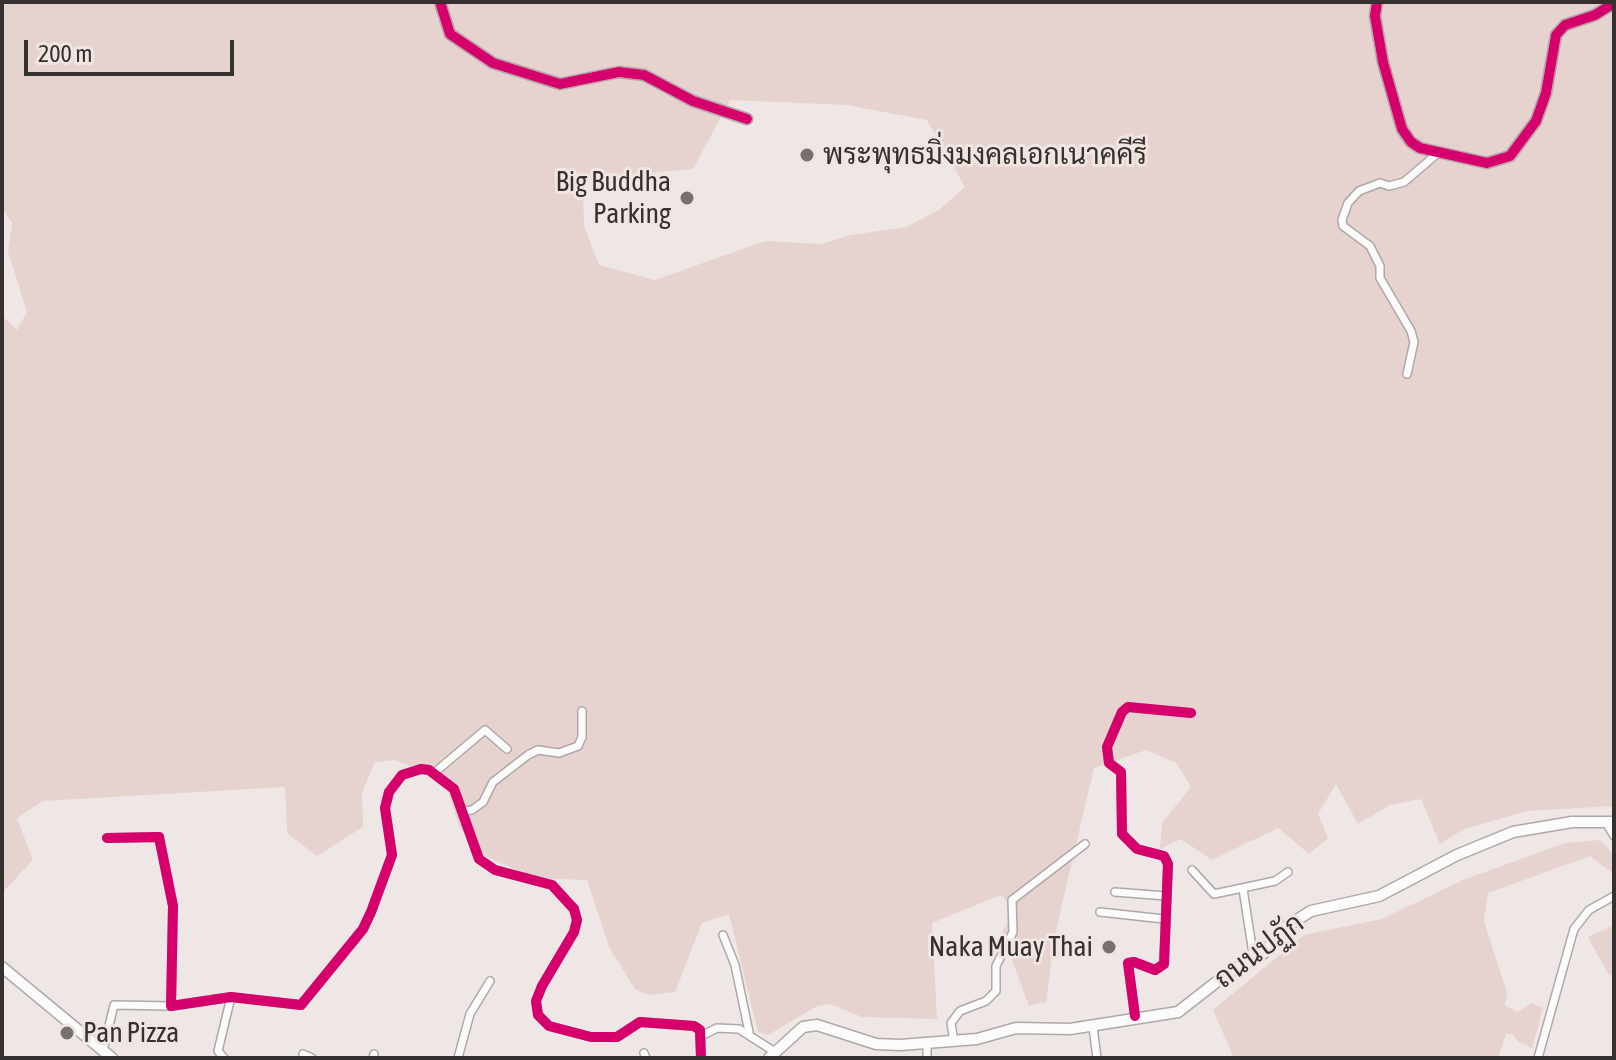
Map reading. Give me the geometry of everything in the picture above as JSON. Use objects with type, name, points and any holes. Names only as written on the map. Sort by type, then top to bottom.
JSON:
[{"type":"main road","points":[[440,2],[450,34],[493,63],[560,84],[619,72],[644,75],[693,101],[747,119]]},
{"type":"main road","points":[[1377,2],[1375,16],[1383,62],[1402,129],[1416,146],[1487,163],[1510,156],[1536,121],[1556,35],[1565,25],[1595,15],[1614,3]]},
{"type":"main road","name":"ถนนปฏัก","points":[[772,1055],[803,1027],[817,1025],[876,1044],[927,1043],[954,1042],[1016,1028],[1093,1027],[1135,1016],[1178,1012],[1228,973],[1254,960],[1297,917],[1379,896],[1488,841],[1541,826],[1610,822]]},
{"type":"main road","points":[[2,967],[108,1054]]},
{"type":"street","points":[[1407,374],[1414,342],[1411,331],[1380,278],[1380,266],[1370,246],[1343,226],[1343,213],[1359,191],[1380,183],[1389,186],[1404,182],[1438,153]]},
{"type":"street","points":[[1135,1016],[1128,963],[1155,970],[1164,964],[1168,864],[1164,856],[1137,849],[1122,834],[1121,772],[1109,763],[1107,747],[1122,712],[1128,707],[1191,713]]},
{"type":"street","points":[[462,811],[472,810],[483,802],[493,782],[528,755],[538,750],[559,753],[578,746],[582,737],[582,711]]},
{"type":"street","points":[[434,773],[485,730],[507,749]]},
{"type":"street","points":[[108,1054],[114,1005],[171,1006],[231,997],[295,1005],[307,1002],[363,929],[371,912],[392,855],[385,808],[389,792],[402,775],[421,769],[434,773],[454,789],[479,859],[495,870],[552,885],[574,909],[577,920],[574,932],[536,1001],[538,1015],[549,1026],[591,1037],[617,1037],[640,1022],[694,1026],[701,1036],[701,1058]]},
{"type":"street","points":[[1610,822],[1614,836]]},
{"type":"street","points":[[107,838],[159,837],[173,906],[171,1006]]},
{"type":"street","points":[[954,1042],[951,1023],[960,1011],[986,1001],[996,991],[996,966],[1013,932],[1012,900],[1085,844]]},
{"type":"street","points":[[1192,870],[1214,894],[1275,881],[1288,872]]},
{"type":"street","points":[[1243,889],[1254,960]]},
{"type":"street","points":[[1115,892],[1166,896]]},
{"type":"street","points":[[1538,1058],[1574,929],[1589,910],[1614,896]]},
{"type":"street","points":[[1100,912],[1164,919]]},
{"type":"street","points":[[723,935],[735,965],[749,1032],[772,1055]]},
{"type":"street","points":[[458,1058],[470,1014],[490,981]]},
{"type":"street","points":[[224,1058],[218,1051],[231,997]]},
{"type":"street","points":[[1093,1027],[1097,1058]]},
{"type":"street","points":[[701,1036],[717,1028],[749,1032]]},
{"type":"street","points":[[927,1043],[927,1058]]},
{"type":"street","points":[[303,1054],[312,1058]]},
{"type":"shaded area","points":[[2,2],[1614,2],[1614,806],[1527,811],[1464,829],[1440,844],[1421,799],[1390,805],[1358,824],[1336,784],[1318,814],[1328,838],[1309,854],[1278,828],[1212,860],[1181,839],[1160,849],[1162,823],[1191,787],[1176,763],[1146,750],[1094,768],[1055,934],[1046,1002],[1029,1006],[1002,933],[1014,910],[1001,895],[932,923],[937,1019],[862,1017],[830,1004],[817,1006],[768,1035],[758,1032],[729,914],[702,923],[675,992],[648,995],[635,989],[609,947],[587,880],[534,878],[479,853],[459,826],[447,788],[421,770],[395,760],[375,762],[362,793],[363,827],[317,856],[287,833],[285,787],[43,801],[17,818],[33,860],[2,893],[2,316],[17,330],[27,312],[8,252],[12,223],[2,207]],"holes":[[[730,100],[846,105],[927,120],[965,187],[939,210],[906,227],[850,235],[822,244],[765,241],[655,280],[599,265],[584,226],[583,179],[693,169]]]},
{"type":"shaded area","points":[[1600,840],[1614,855],[1614,874],[1590,856],[1488,893],[1484,921],[1507,993],[1505,1005],[1517,1012],[1532,1003],[1543,1008],[1532,1048],[1519,1042],[1512,1034],[1506,1034],[1498,1058],[1234,1058],[1213,1010],[1304,935],[1382,919],[1463,880],[1565,843]]},
{"type":"shaded area","points":[[1614,925],[1614,977],[1608,974],[1588,937]]},
{"type":"cycle path","points":[[440,2],[450,34],[493,63],[560,84],[619,72],[644,75],[693,101],[747,119]]},
{"type":"cycle path","points":[[1377,2],[1375,16],[1383,62],[1402,129],[1411,142],[1420,148],[1487,163],[1510,156],[1536,121],[1546,93],[1556,35],[1565,25],[1595,15],[1614,3]]},
{"type":"cycle path","points":[[1135,1016],[1128,963],[1134,962],[1155,970],[1164,964],[1168,864],[1164,856],[1137,849],[1122,834],[1121,772],[1109,763],[1107,747],[1122,712],[1128,707],[1191,713]]},
{"type":"cycle path","points":[[107,838],[159,837],[173,906],[171,1006],[231,997],[301,1005],[363,929],[371,912],[392,855],[385,808],[389,792],[402,775],[421,769],[429,770],[454,789],[479,859],[495,870],[552,885],[574,909],[577,920],[574,932],[542,986],[536,1001],[538,1015],[549,1026],[591,1037],[617,1037],[640,1022],[694,1026],[700,1030],[701,1058]]},
{"type":"place","name":"พระพุทธมิ่งมงคลเอกเนาคคีรี","points":[[807,155]]},
{"type":"place","name":"Big Buddha Parking","points":[[687,198]]},
{"type":"place","name":"Naka Muay Thai","points":[[1109,947]]},
{"type":"place","name":"Pan Pizza","points":[[67,1033]]}]
